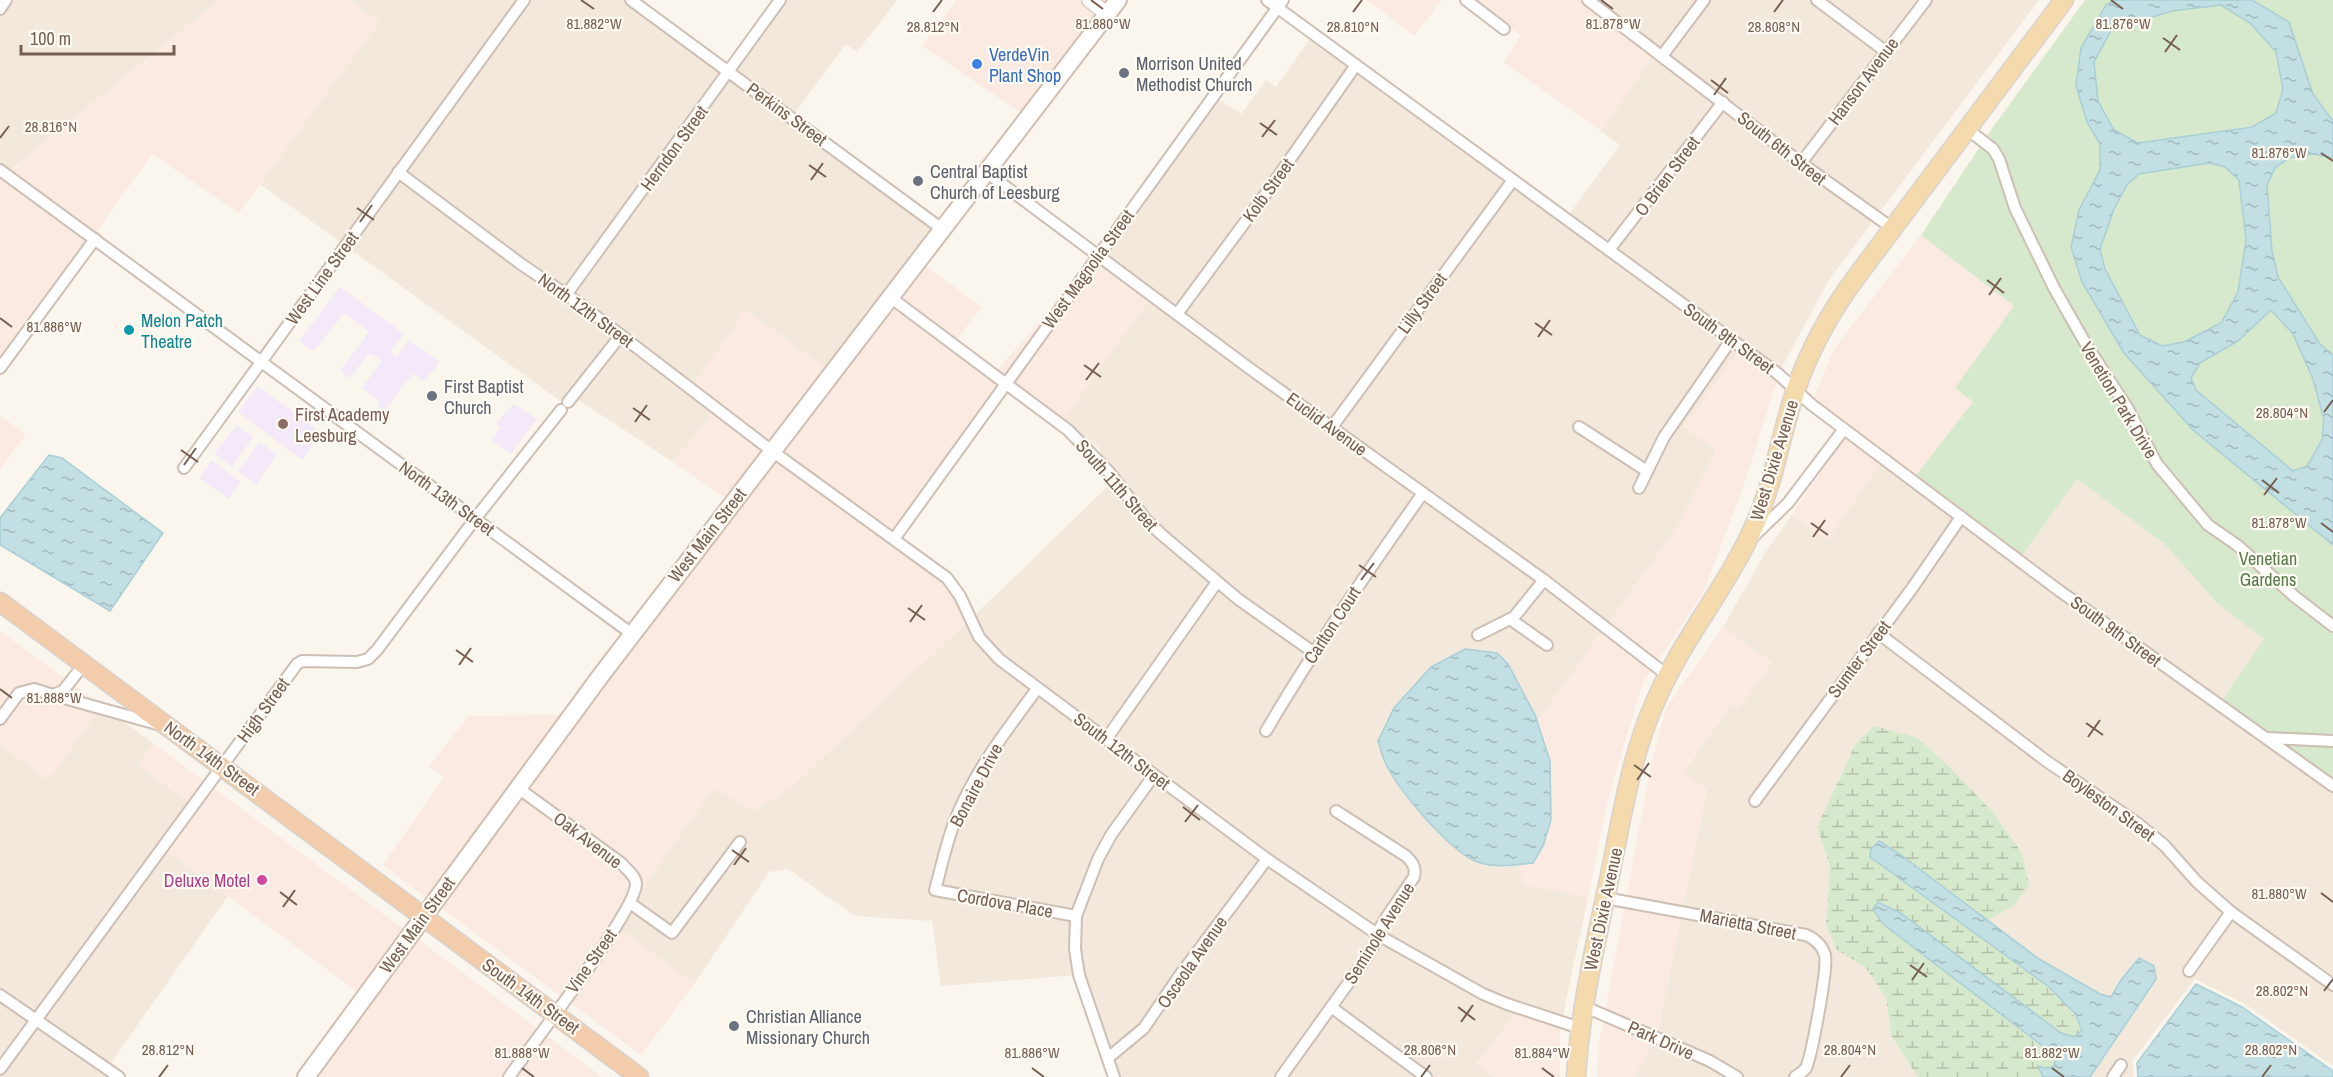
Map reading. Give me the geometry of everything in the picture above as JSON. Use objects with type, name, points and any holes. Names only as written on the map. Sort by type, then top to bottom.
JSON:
[{"type":"highway","name":"North 14th Street","points":[[0,602],[423,915]]},
{"type":"highway","name":"South 14th Street","points":[[423,915],[639,1077]]},
{"type":"main road","name":"West Main Street","points":[[306,1077],[632,634],[1118,0]]},
{"type":"main road","name":"West Dixie Avenue","points":[[1576,1077],[1583,1006],[1605,898],[1636,755],[1655,700],[1667,675],[1725,584],[1746,544],[1773,476],[1796,390],[1811,352],[1833,312],[2056,3]]},
{"type":"street","points":[[0,9],[6,0]]},
{"type":"street","name":"West Line Street","points":[[184,468],[524,0]]},
{"type":"street","name":"Perkins Street","points":[[631,0],[942,229]]},
{"type":"street","name":"Herndon Street","points":[[566,294],[780,0]]},
{"type":"street","points":[[1089,0],[1107,14]]},
{"type":"street","name":"South 9th Street","points":[[1267,0],[1280,4],[1356,65],[1731,340],[1812,405],[2067,596],[2333,786]]},
{"type":"street","points":[[1466,0],[1504,29]]},
{"type":"street","name":"South 6th Street","points":[[1588,0],[1801,163],[1892,228]]},
{"type":"street","points":[[1662,56],[1704,0]]},
{"type":"street","points":[[1817,0],[1885,51]]},
{"type":"street","name":"Hanson Avenue","points":[[1801,163],[1926,0]]},
{"type":"street","name":"West Magnolia Street","points":[[894,539],[1280,4]]},
{"type":"street","name":"Kolb Street","points":[[1177,315],[1356,65]]},
{"type":"street","name":"O Brien Street","points":[[1609,250],[1723,102]]},
{"type":"street","name":"Venetion Park Drive","points":[[1967,129],[1993,149],[1999,159],[2019,216],[2054,288],[2087,346],[2128,409],[2157,464],[2208,525],[2237,545],[2294,596],[2333,626]]},
{"type":"street","name":"North 13th Street","points":[[0,170],[632,634]]},
{"type":"street","name":"North 12th Street","points":[[398,172],[621,335],[772,451]]},
{"type":"street","name":"Euclid Avenue","points":[[986,172],[1177,315],[1544,580],[1667,675]]},
{"type":"street","name":"Lilly Street","points":[[1332,427],[1513,180]]},
{"type":"street","points":[[0,368],[95,239]]},
{"type":"street","name":"South 11th Street","points":[[890,297],[1068,430],[1110,473],[1147,521],[1217,582],[1313,652]]},
{"type":"street","name":"High Street","points":[[0,1069],[297,664],[302,661],[357,662],[368,659],[475,519],[621,335]]},
{"type":"street","points":[[1639,488],[1664,436],[1731,340]]},
{"type":"street","points":[[1579,427],[1647,471]]},
{"type":"street","points":[[1746,544],[1788,503],[1844,429]]},
{"type":"street","name":"South 12th Street","points":[[772,451],[947,578],[960,596],[970,620],[987,648],[1037,689],[1107,738],[1154,776],[1267,858],[1380,936],[1483,994],[1581,1028]]},
{"type":"street","name":"Carlton Court","points":[[1266,731],[1313,652],[1361,579],[1423,493]]},
{"type":"street","name":"Sumter Street","points":[[1755,801],[1961,517]]},
{"type":"street","points":[[1478,635],[1510,619],[1528,602],[1544,580]]},
{"type":"street","points":[[1107,738],[1217,582]]},
{"type":"street","points":[[1510,619],[1546,645]]},
{"type":"street","name":"Boyleston Street","points":[[1878,633],[2045,760],[2137,823],[2164,845],[2197,882],[2231,912],[2333,985]]},
{"type":"street","points":[[53,695],[63,692],[84,664]]},
{"type":"street","points":[[0,719],[19,693],[34,689],[170,728]]},
{"type":"street","name":"Bonaire Drive","points":[[935,890],[947,844],[963,801],[982,766],[1037,689]]},
{"type":"street","points":[[2267,738],[2333,741]]},
{"type":"street","points":[[1114,1077],[1079,975],[1075,949],[1076,916],[1098,859],[1111,835],[1154,776]]},
{"type":"street","name":"Oak Avenue","points":[[518,788],[621,863],[636,881],[630,903]]},
{"type":"street","name":"Seminole Avenue","points":[[1281,1077],[1380,936],[1380,928],[1414,877],[1413,862],[1336,810]]},
{"type":"street","points":[[630,903],[672,933],[740,842]]},
{"type":"street","name":"Osceola Avenue","points":[[1108,1058],[1144,1028],[1180,975],[1267,858]]},
{"type":"street","name":"Cordova Place","points":[[935,890],[1076,916]]},
{"type":"street","name":"Marietta Street","points":[[1605,898],[1806,935],[1814,939],[1824,952],[1826,959],[1821,996],[1805,1072],[1795,1077]]},
{"type":"street","name":"Vine Street","points":[[509,1077],[602,948],[630,903]]},
{"type":"street","points":[[2189,971],[2231,912]]},
{"type":"street","points":[[0,995],[119,1077]]},
{"type":"street","name":"Park Drive","points":[[1583,1006],[1710,1061],[1737,1077]]},
{"type":"street","points":[[1331,1007],[1426,1077]]},
{"type":"street","points":[[2113,1077],[2121,1065]]},
{"type":"shaded area","points":[[0,0],[219,0],[6,173],[0,168]]},
{"type":"shaded area","points":[[219,0],[349,0],[379,22],[239,213],[152,154],[0,367],[0,168],[6,173]]},
{"type":"shaded area","points":[[349,0],[629,0],[727,69],[778,0],[897,0],[857,52],[846,44],[792,117],[938,225],[827,369],[744,309],[738,321],[720,404],[673,462],[577,399],[570,408],[260,184],[379,22]]},
{"type":"shaded area","points":[[956,0],[1080,0],[1099,14],[1023,114],[922,46]]},
{"type":"shaded area","points":[[1367,0],[1442,0],[1414,36]]},
{"type":"shaded area","points":[[1472,0],[1613,0],[1604,11],[1656,51],[1601,131],[1503,62],[1521,36]]},
{"type":"shaded area","points":[[1613,0],[2039,0],[1830,278],[1781,369],[1684,427],[1716,450],[1678,526],[1537,722],[1508,664],[1497,653],[1431,667],[1394,708],[1378,741],[1387,766],[1405,793],[1504,866],[1520,865],[1523,884],[1588,897],[1560,1030],[1518,1010],[1477,1064],[1494,1077],[1113,1077],[1078,975],[941,986],[932,921],[855,916],[788,869],[769,872],[694,984],[615,926],[713,789],[789,789],[1002,589],[1114,480],[1099,448],[1062,422],[1098,255],[1213,95],[1241,114],[1266,80],[1276,87],[1312,36],[1565,220],[1620,145],[1601,131],[1656,51],[1604,12]]},
{"type":"shaded area","points":[[1921,235],[2015,306],[1955,388],[1973,402],[1913,479],[1884,459],[1827,541],[1791,516],[1849,431],[1812,402],[1834,349]]},
{"type":"shaded area","points":[[1098,255],[1153,295],[1062,422],[1007,382],[893,538],[954,585],[970,619],[789,789],[755,811],[713,789],[616,926],[694,984],[641,1055],[438,906],[923,264],[982,307],[953,344],[995,373]]},
{"type":"shaded area","points":[[340,287],[404,334],[390,353],[396,357],[409,340],[440,362],[424,382],[414,374],[409,378],[385,411],[377,405],[380,401],[362,388],[382,360],[369,353],[350,378],[340,371],[369,332],[344,313],[314,351],[299,341]]},
{"type":"shaded area","points":[[744,309],[827,369],[727,499],[673,462],[720,404],[693,385]]},
{"type":"shaded area","points":[[1744,343],[1781,369],[1741,493],[1703,593],[1642,685],[1607,803],[1588,897],[1522,884],[1520,865],[1533,863],[1550,761],[1537,722],[1678,526],[1716,450],[1683,427]]},
{"type":"shaded area","points":[[258,386],[321,433],[302,460],[238,412]]},
{"type":"shaded area","points":[[514,404],[537,419],[511,454],[491,440],[501,427],[496,423]]},
{"type":"shaded area","points":[[0,416],[26,434],[0,469]]},
{"type":"shaded area","points":[[237,425],[253,437],[232,467],[214,454]]},
{"type":"shaded area","points":[[259,442],[277,454],[256,485],[238,471]]},
{"type":"shaded area","points":[[1884,459],[2077,479],[2274,625],[2220,705],[2333,784],[2333,1066],[2245,1004],[2195,979],[2133,1060],[2133,1077],[2090,1077],[2156,979],[2154,966],[2121,980],[2111,997],[2100,994],[2039,959],[1988,920],[2014,906],[1991,810],[1950,767],[1916,737],[1874,726],[1856,743],[1817,827],[1830,867],[1826,925],[1836,948],[1866,968],[1886,998],[1891,1037],[1918,1077],[1633,1077],[1656,1039],[1707,790],[1683,772],[1732,704],[1738,708],[1772,663],[1723,627],[1765,553],[1791,516],[1827,540]]},
{"type":"shaded area","points":[[212,460],[241,482],[229,499],[199,478]]},
{"type":"shaded area","points":[[1723,627],[1772,663],[1739,709],[1732,704],[1683,771],[1707,790],[1656,1039],[1633,1077],[1597,1077],[1599,1044],[1652,760],[1666,708]]},
{"type":"shaded area","points":[[0,631],[102,706],[48,780],[0,745]]},
{"type":"shaded area","points":[[102,706],[153,743],[138,766],[193,805],[162,848],[228,896],[108,1067],[122,1077],[0,1077],[0,745],[48,780]]},
{"type":"shaded area","points":[[565,715],[428,899],[383,865],[444,777],[429,766],[469,716]]},
{"type":"shaded area","points":[[153,743],[405,930],[359,993],[162,848],[193,805],[138,766]]},
{"type":"shaded area","points":[[415,937],[602,1077],[315,1077]]},
{"type":"shaded area","points":[[1518,1010],[1560,1030],[1560,1077],[1494,1077],[1477,1065]]},
{"type":"green space","name":"Venetian Gardens","points":[[2085,0],[2115,0],[2106,6],[2081,48],[2087,122],[2100,144],[2100,170],[2079,210],[2124,353],[2193,430],[2333,545],[2333,784],[2219,705],[2264,639],[2217,603],[2166,545],[2077,479],[2020,558],[1913,479],[1973,402],[1955,388],[2014,306],[1921,235],[1991,130]]},
{"type":"green space","points":[[2252,0],[2333,0],[2333,121],[2313,94],[2289,22]]},
{"type":"green space","points":[[2221,5],[2250,23],[2276,52],[2283,89],[2276,113],[2252,126],[2138,143],[2114,130],[2098,101],[2094,62],[2112,29],[2172,11]]},
{"type":"green space","points":[[2314,154],[2333,158],[2333,355],[2320,344],[2278,277],[2272,251],[2267,185],[2275,168],[2289,158]]},
{"type":"green space","points":[[2209,163],[2225,167],[2239,180],[2246,240],[2238,292],[2221,323],[2184,342],[2162,346],[2140,335],[2105,269],[2100,249],[2114,209],[2127,185],[2140,174]]},
{"type":"green space","points":[[2271,310],[2293,334],[2313,379],[2324,420],[2322,440],[2307,466],[2293,471],[2196,390],[2191,378],[2200,363],[2238,341]]},
{"type":"green space","points":[[1874,726],[1916,737],[1950,767],[1991,810],[2022,853],[2029,885],[2014,906],[1988,920],[1901,855],[1879,842],[2000,950],[2057,995],[2075,1017],[2082,1030],[2074,1037],[2061,1033],[1873,909],[1883,924],[2057,1057],[2053,1067],[2039,1067],[2043,1077],[1918,1077],[1891,1036],[1886,998],[1866,968],[1836,949],[1826,925],[1830,867],[1817,827],[1856,743]]},
{"type":"water","points":[[2115,0],[2252,0],[2289,22],[2313,94],[2333,121],[2333,158],[2314,154],[2289,158],[2275,168],[2267,185],[2272,251],[2278,277],[2320,344],[2333,355],[2333,545],[2193,430],[2124,353],[2082,282],[2071,247],[2079,210],[2100,170],[2100,144],[2087,122],[2076,85],[2081,48],[2106,5]],"holes":[[[2221,5],[2250,23],[2276,52],[2283,89],[2276,113],[2252,127],[2138,143],[2114,130],[2098,101],[2094,62],[2112,29],[2172,11]],[[2209,163],[2225,167],[2239,180],[2246,240],[2238,292],[2221,323],[2184,342],[2162,346],[2140,335],[2105,269],[2100,249],[2114,209],[2127,185],[2139,174]],[[2271,310],[2293,334],[2313,379],[2324,420],[2322,440],[2307,466],[2293,471],[2196,390],[2191,378],[2200,363],[2238,341]]]},
{"type":"water","points":[[49,455],[62,458],[163,533],[110,611],[0,545],[0,518]]},
{"type":"water","points":[[1465,649],[1497,653],[1508,664],[1535,715],[1550,761],[1551,820],[1543,846],[1533,863],[1487,865],[1462,853],[1438,832],[1414,805],[1386,765],[1382,755],[1378,741],[1394,708],[1431,667]]},
{"type":"water","points":[[1879,841],[2039,959],[2100,994],[2111,997],[2139,958],[2154,966],[2156,979],[2090,1077],[2043,1077],[2038,1066],[2053,1067],[2057,1057],[1883,924],[1873,909],[1878,902],[1902,914],[2061,1033],[2074,1037],[2082,1030],[2075,1014],[2049,987],[1870,857],[1871,849]]},
{"type":"water","points":[[2196,984],[2242,1007],[2333,1071],[2333,1077],[2138,1077],[2137,1063]]},
{"type":"place","name":"VerdeVin Plant Shop","points":[[977,64]]},
{"type":"place","name":"Morrison United Methodist Church","points":[[1124,73]]},
{"type":"place","name":"Central Baptist Church of Leesburg","points":[[918,181]]},
{"type":"place","name":"Melon Patch Theatre","points":[[129,330]]},
{"type":"place","name":"First Baptist Church","points":[[432,396]]},
{"type":"place","name":"First Academy Leesburg","points":[[283,424]]},
{"type":"place","name":"Deluxe Motel","points":[[262,880]]},
{"type":"place","name":"Christian Alliance Missionary Church","points":[[734,1026]]}]
